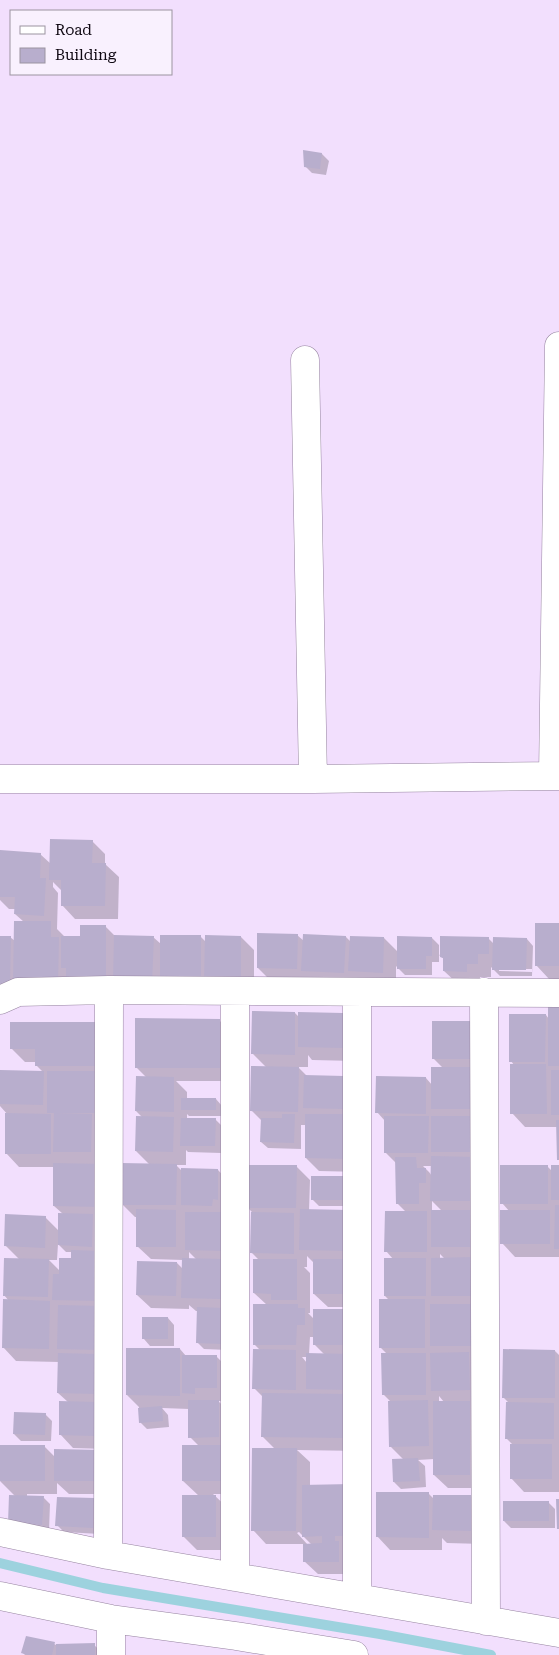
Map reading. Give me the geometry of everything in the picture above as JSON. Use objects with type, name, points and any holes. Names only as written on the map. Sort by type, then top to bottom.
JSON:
[{"type":"street","points":[[0,779],[313,779],[556,776],[559,346]]},
{"type":"street","points":[[305,360],[313,779]]},
{"type":"street","points":[[108,1555],[109,990]]},
{"type":"street","points":[[0,1000],[18,992],[109,990],[559,993]]},
{"type":"street","points":[[234,991],[234,1577]]},
{"type":"street","points":[[356,992],[357,1598]]},
{"type":"street","points":[[484,992],[486,1621]]},
{"type":"street","points":[[0,1532],[108,1555],[559,1634]]},
{"type":"street","points":[[0,1596],[236,1646],[354,1655]]},
{"type":"street","points":[[111,1619],[111,1655]]},
{"type":"building","points":[[303,150],[322,153],[320,169],[304,167]]},
{"type":"building","points":[[50,839],[93,840],[92,863],[106,863],[105,906],[61,906],[61,880],[49,880]]},
{"type":"building","points":[[0,850],[41,853],[40,878],[46,878],[44,916],[14,914],[15,897],[0,897]]},
{"type":"building","points":[[14,921],[51,921],[51,937],[59,937],[58,985],[13,984]]},
{"type":"building","points":[[535,923],[559,923],[559,966],[535,966]]},
{"type":"building","points":[[80,925],[106,925],[106,980],[66,980],[66,968],[61,968],[61,936],[80,936]]},
{"type":"building","points":[[257,933],[298,934],[297,969],[257,968]]},
{"type":"building","points":[[303,934],[346,936],[344,973],[301,971]]},
{"type":"building","points":[[114,935],[154,936],[152,984],[113,983]]},
{"type":"building","points":[[160,935],[201,935],[201,982],[160,982]]},
{"type":"building","points":[[205,935],[241,936],[241,982],[204,982]]},
{"type":"building","points":[[0,936],[11,936],[10,985],[0,985]]},
{"type":"building","points":[[350,936],[384,937],[383,973],[348,971]]},
{"type":"building","points":[[397,936],[432,937],[432,956],[426,956],[426,969],[397,969]]},
{"type":"building","points":[[440,936],[489,937],[489,954],[478,954],[478,964],[467,964],[467,972],[443,971],[443,958],[440,957]]},
{"type":"building","points":[[493,937],[527,938],[526,970],[492,970]]},
{"type":"building","points":[[548,1005],[559,1005],[559,1066],[548,1066]]},
{"type":"building","points":[[252,1011],[295,1012],[295,1055],[251,1054]]},
{"type":"building","points":[[298,1012],[343,1013],[343,1048],[298,1047]]},
{"type":"building","points":[[509,1014],[546,1014],[545,1062],[509,1062]]},
{"type":"building","points":[[135,1018],[220,1019],[220,1068],[135,1068]]},
{"type":"building","points":[[432,1021],[471,1021],[471,1059],[432,1059]]},
{"type":"building","points":[[10,1022],[95,1022],[95,1066],[35,1066],[35,1049],[10,1049]]},
{"type":"building","points":[[510,1064],[546,1064],[547,1114],[510,1114]]},
{"type":"building","points":[[251,1066],[299,1067],[298,1112],[250,1111]]},
{"type":"building","points":[[431,1067],[470,1067],[470,1109],[431,1109]]},
{"type":"building","points":[[0,1070],[44,1071],[43,1105],[0,1104]]},
{"type":"building","points":[[551,1070],[559,1070],[559,1115],[551,1115]]},
{"type":"building","points":[[47,1071],[99,1071],[99,1113],[57,1113],[92,1114],[91,1152],[53,1152],[54,1113],[47,1113]]},
{"type":"building","points":[[304,1075],[344,1076],[343,1109],[303,1108]]},
{"type":"building","points":[[136,1076],[174,1077],[174,1112],[135,1111]]},
{"type":"building","points":[[376,1076],[426,1077],[426,1114],[375,1113]]},
{"type":"building","points":[[181,1098],[216,1098],[216,1110],[181,1110]]},
{"type":"building","points":[[5,1113],[51,1114],[51,1154],[5,1154]]},
{"type":"building","points":[[282,1114],[295,1114],[294,1143],[260,1142],[261,1118],[282,1118]]},
{"type":"building","points":[[305,1114],[349,1114],[349,1159],[305,1158]]},
{"type":"building","points":[[136,1116],[174,1117],[173,1152],[135,1151]]},
{"type":"building","points":[[384,1116],[429,1116],[428,1153],[384,1153]]},
{"type":"building","points":[[431,1116],[470,1116],[470,1152],[431,1152]]},
{"type":"building","points":[[181,1118],[216,1118],[215,1146],[180,1146]]},
{"type":"building","points":[[556,1120],[559,1120],[559,1160],[557,1160]]},
{"type":"building","points":[[431,1156],[475,1157],[475,1201],[430,1201]]},
{"type":"building","points":[[395,1157],[416,1157],[417,1168],[426,1168],[426,1183],[419,1183],[419,1204],[396,1204]]},
{"type":"building","points":[[53,1163],[102,1164],[101,1207],[53,1206]]},
{"type":"building","points":[[121,1163],[177,1164],[176,1205],[120,1205]]},
{"type":"building","points":[[247,1165],[297,1165],[296,1208],[246,1208]]},
{"type":"building","points":[[500,1165],[548,1165],[548,1204],[500,1204]]},
{"type":"building","points":[[551,1165],[559,1165],[559,1200],[551,1200]]},
{"type":"building","points":[[181,1168],[218,1169],[218,1200],[213,1199],[212,1206],[181,1205]]},
{"type":"building","points":[[311,1176],[347,1176],[348,1200],[311,1200]]},
{"type":"building","points":[[555,1205],[559,1205],[559,1249],[554,1249]]},
{"type":"building","points":[[136,1209],[176,1210],[176,1247],[136,1247]]},
{"type":"building","points":[[300,1209],[349,1210],[349,1251],[299,1250]]},
{"type":"building","points":[[431,1210],[472,1210],[472,1247],[431,1247]]},
{"type":"building","points":[[500,1210],[550,1210],[550,1244],[500,1244]]},
{"type":"building","points":[[385,1211],[427,1211],[427,1252],[384,1252]]},
{"type":"building","points":[[185,1212],[224,1212],[224,1251],[185,1250]]},
{"type":"building","points":[[251,1212],[294,1213],[294,1254],[250,1253]]},
{"type":"building","points":[[58,1213],[93,1214],[92,1247],[58,1245]]},
{"type":"building","points":[[5,1214],[46,1216],[45,1248],[4,1246]]},
{"type":"building","points":[[71,1250],[103,1251],[102,1301],[52,1300],[53,1274],[59,1274],[59,1258],[71,1258]]},
{"type":"building","points":[[474,1257],[474,1296],[431,1296],[431,1258]]},
{"type":"building","points":[[4,1258],[49,1259],[48,1297],[3,1296]]},
{"type":"building","points":[[182,1258],[222,1259],[221,1299],[181,1298]]},
{"type":"building","points":[[384,1258],[426,1258],[426,1296],[384,1296]]},
{"type":"building","points":[[253,1259],[297,1259],[297,1300],[271,1300],[271,1294],[253,1293]]},
{"type":"building","points":[[313,1259],[352,1259],[352,1294],[313,1294]]},
{"type":"building","points":[[137,1261],[177,1262],[176,1296],[136,1295]]},
{"type":"building","points":[[3,1299],[50,1301],[49,1349],[2,1348]]},
{"type":"building","points":[[379,1299],[425,1299],[425,1348],[379,1348]]},
{"type":"building","points":[[253,1304],[298,1304],[298,1308],[305,1308],[305,1325],[297,1325],[296,1345],[253,1345]]},
{"type":"building","points":[[430,1304],[474,1304],[474,1346],[430,1346]]},
{"type":"building","points":[[58,1305],[102,1306],[101,1350],[57,1349]]},
{"type":"building","points":[[197,1307],[223,1308],[222,1344],[196,1343]]},
{"type":"building","points":[[313,1309],[350,1309],[350,1345],[313,1345]]},
{"type":"building","points":[[142,1317],[168,1317],[168,1339],[142,1339]]},
{"type":"building","points":[[126,1348],[180,1348],[180,1396],[126,1395]]},
{"type":"building","points":[[253,1349],[296,1350],[296,1390],[252,1389]]},
{"type":"building","points":[[503,1349],[555,1350],[555,1398],[502,1398]]},
{"type":"building","points":[[469,1352],[470,1390],[431,1391],[430,1353]]},
{"type":"building","points":[[58,1353],[95,1354],[95,1394],[57,1393]]},
{"type":"building","points":[[306,1353],[350,1354],[350,1390],[306,1389]]},
{"type":"building","points":[[381,1353],[426,1353],[426,1395],[382,1395]]},
{"type":"building","points":[[182,1355],[217,1355],[217,1388],[195,1388],[195,1394],[182,1393]]},
{"type":"building","points":[[262,1393],[350,1394],[349,1438],[261,1437]]},
{"type":"building","points":[[188,1400],[219,1400],[219,1437],[188,1438]]},
{"type":"building","points":[[428,1400],[429,1446],[389,1447],[388,1401]]},
{"type":"building","points":[[59,1401],[95,1402],[94,1436],[59,1435]]},
{"type":"building","points":[[433,1401],[470,1401],[470,1475],[433,1475]]},
{"type":"building","points":[[506,1402],[554,1403],[554,1439],[505,1439]]},
{"type":"building","points":[[162,1406],[163,1421],[139,1423],[138,1408]]},
{"type":"building","points":[[14,1412],[46,1413],[45,1435],[13,1434]]},
{"type":"building","points":[[510,1444],[552,1444],[552,1479],[510,1479]]},
{"type":"building","points":[[0,1445],[45,1445],[45,1481],[0,1481]]},
{"type":"building","points":[[182,1445],[225,1445],[225,1481],[182,1481]]},
{"type":"building","points":[[252,1448],[297,1448],[296,1531],[251,1531]]},
{"type":"building","points":[[54,1449],[101,1450],[99,1481],[54,1481]]},
{"type":"building","points":[[418,1458],[420,1481],[393,1482],[392,1459]]},
{"type":"building","points":[[351,1484],[351,1536],[335,1536],[335,1541],[339,1541],[339,1562],[303,1562],[303,1544],[322,1543],[322,1536],[302,1537],[302,1485]]},
{"type":"building","points":[[376,1492],[429,1492],[429,1538],[376,1537]]},
{"type":"building","points":[[9,1495],[44,1496],[42,1525],[8,1523]]},
{"type":"building","points":[[182,1495],[216,1495],[216,1537],[182,1537]]},
{"type":"building","points":[[433,1495],[471,1495],[471,1531],[432,1530]]},
{"type":"building","points":[[57,1497],[94,1498],[93,1528],[55,1526]]},
{"type":"building","points":[[556,1499],[559,1499],[559,1529],[557,1529]]},
{"type":"building","points":[[503,1501],[549,1501],[549,1521],[503,1521]]},
{"type":"building","points":[[26,1636],[55,1642],[52,1655],[28,1655],[21,1653]]},
{"type":"building","points":[[95,1643],[95,1655],[56,1655],[56,1644]]},
{"type":"waterway","points":[[0,1563],[103,1588],[380,1634],[491,1655]]}]
